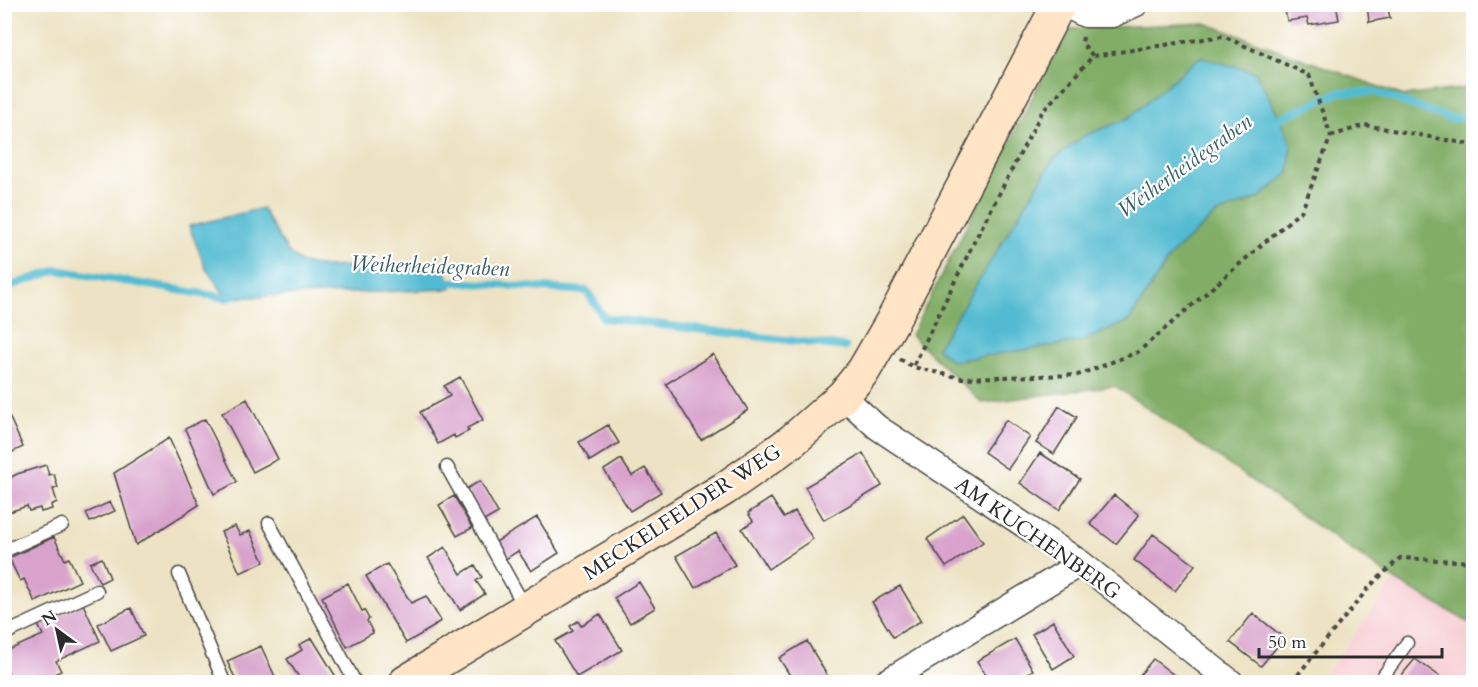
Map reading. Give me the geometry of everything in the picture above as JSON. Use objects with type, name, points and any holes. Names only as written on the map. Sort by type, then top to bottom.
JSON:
[{"type":"main road","name":"MECKELFELDER WEG","points":[[406,682],[746,475],[793,440],[843,396],[864,370],[878,346],[1061,4]]},
{"type":"street","name":"MECKELFELDER WEG","points":[[1061,4],[1085,15],[1112,15],[1136,4]]},
{"type":"street","name":"AM KUCHENBERG","points":[[843,396],[877,426],[1081,563],[1231,682]]},
{"type":"street","points":[[886,682],[1081,563]]},
{"type":"lane","points":[[447,467],[526,610]]},
{"type":"lane","points":[[269,523],[356,682]]},
{"type":"lane","points":[[4,551],[62,525]]},
{"type":"lane","points":[[179,574],[224,682]]},
{"type":"lane","points":[[4,634],[97,591]]},
{"type":"lane","points":[[1379,682],[1407,643]]},
{"type":"path","points":[[878,346],[913,367],[962,378],[1078,375],[1138,352],[1302,210],[1331,136],[1309,75],[1223,36],[1093,56],[1042,112],[975,240],[913,367]]},
{"type":"path","points":[[1331,136],[1365,125],[1473,145]]},
{"type":"path","points":[[1292,682],[1370,586],[1400,558],[1473,562]]},
{"type":"shaded area","points":[[1395,580],[1473,625],[1473,682],[1319,682]]},
{"type":"green space","points":[[1205,23],[1404,96],[1473,87],[1473,625],[1395,580],[1115,386],[982,403],[911,335],[1067,29]],"holes":[[[1127,119],[1259,198],[1216,214],[1171,255],[1129,321],[952,361],[937,348],[1084,136]]]},
{"type":"water","points":[[1200,57],[1255,72],[1291,143],[1289,173],[1259,198],[1216,214],[1171,255],[1129,321],[1083,341],[952,361],[937,348],[1053,160],[1084,136],[1127,119]]},
{"type":"water","points":[[262,208],[288,252],[302,263],[325,267],[443,263],[452,289],[227,298],[206,269],[189,226]]},
{"type":"building","points":[[1284,4],[1336,4],[1339,20],[1309,25],[1307,18],[1287,21]]},
{"type":"building","points":[[1367,4],[1387,4],[1390,18],[1369,22]]},
{"type":"building","points":[[713,354],[748,410],[701,440],[666,384]]},
{"type":"building","points":[[460,377],[483,420],[467,428],[469,431],[455,438],[454,435],[438,444],[420,412],[450,396],[444,386]]},
{"type":"building","points":[[247,399],[278,459],[253,472],[222,413]]},
{"type":"building","points":[[4,405],[23,447],[4,456]]},
{"type":"building","points":[[1059,406],[1077,417],[1054,454],[1036,443]]},
{"type":"building","points":[[205,419],[237,482],[214,494],[185,429]]},
{"type":"building","points":[[1006,420],[1030,437],[1008,469],[984,452]]},
{"type":"building","points":[[608,425],[619,443],[590,461],[579,442]]},
{"type":"building","points":[[169,438],[199,505],[136,545],[114,473]]},
{"type":"building","points":[[863,453],[882,486],[824,520],[805,487]]},
{"type":"building","points":[[1040,453],[1080,479],[1059,510],[1020,483]]},
{"type":"building","points":[[621,459],[632,476],[645,468],[661,492],[630,511],[604,470]]},
{"type":"building","points":[[46,465],[49,475],[54,474],[58,488],[53,489],[57,502],[51,505],[52,509],[41,512],[40,508],[29,511],[27,506],[9,512],[4,497],[4,481],[17,474]]},
{"type":"building","points":[[480,481],[498,513],[484,521],[466,489]]},
{"type":"building","points":[[1114,495],[1139,515],[1116,544],[1090,524]]},
{"type":"building","points":[[454,496],[472,528],[457,536],[439,505]]},
{"type":"building","points":[[771,498],[784,518],[795,511],[813,539],[768,569],[742,529],[753,521],[748,513]]},
{"type":"building","points":[[110,502],[115,511],[90,522],[86,513]]},
{"type":"building","points":[[963,514],[983,542],[946,567],[927,539]]},
{"type":"building","points":[[537,517],[559,553],[531,571],[518,551],[504,560],[494,543]]},
{"type":"building","points":[[235,526],[240,535],[250,531],[264,562],[240,573],[221,532]]},
{"type":"building","points":[[716,533],[735,565],[695,588],[676,556]]},
{"type":"building","points":[[1153,534],[1195,565],[1175,591],[1134,560]]},
{"type":"building","points":[[54,537],[65,560],[69,558],[80,581],[35,602],[24,579],[20,581],[9,558]]},
{"type":"building","points":[[445,547],[461,574],[475,565],[482,577],[476,581],[485,594],[460,610],[428,558]]},
{"type":"building","points":[[102,558],[110,578],[100,583],[90,563]]},
{"type":"building","points":[[387,564],[411,603],[426,596],[441,621],[406,643],[366,576]]},
{"type":"building","points":[[639,582],[655,608],[630,623],[614,598]]},
{"type":"building","points":[[348,583],[362,611],[364,610],[369,619],[367,621],[373,633],[347,647],[322,597]]},
{"type":"building","points":[[900,586],[921,621],[893,637],[872,602]]},
{"type":"building","points":[[83,604],[100,641],[56,661],[61,671],[37,682],[13,682],[4,664],[4,652],[43,635],[38,625]]},
{"type":"building","points":[[131,608],[144,636],[111,651],[98,624]]},
{"type":"building","points":[[1253,613],[1284,638],[1261,666],[1230,642]]},
{"type":"building","points":[[600,614],[622,650],[577,677],[555,641],[573,631],[570,626],[578,621],[581,626]]},
{"type":"building","points":[[1053,621],[1074,656],[1053,669],[1032,634]]},
{"type":"building","points":[[312,638],[338,680],[302,682],[287,659],[302,650],[299,645]]},
{"type":"building","points":[[1015,639],[1033,670],[1013,682],[990,682],[977,661]]},
{"type":"building","points":[[807,641],[831,682],[794,682],[779,658]]},
{"type":"building","points":[[261,646],[277,681],[237,682],[227,661]]},
{"type":"building","points":[[1153,659],[1183,682],[1134,682]]},
{"type":"building","points":[[1415,659],[1448,682],[1396,682]]},
{"type":"waterway","name":"Weiherheidegraben","points":[[1274,123],[1280,118],[1340,92],[1375,92],[1452,119],[1474,116]]},
{"type":"waterway","name":"Weiherheidegraben","points":[[4,288],[57,270],[227,298],[237,294]]},
{"type":"waterway","name":"Weiherheidegraben","points":[[441,281],[587,291],[604,318],[845,347]]}]
